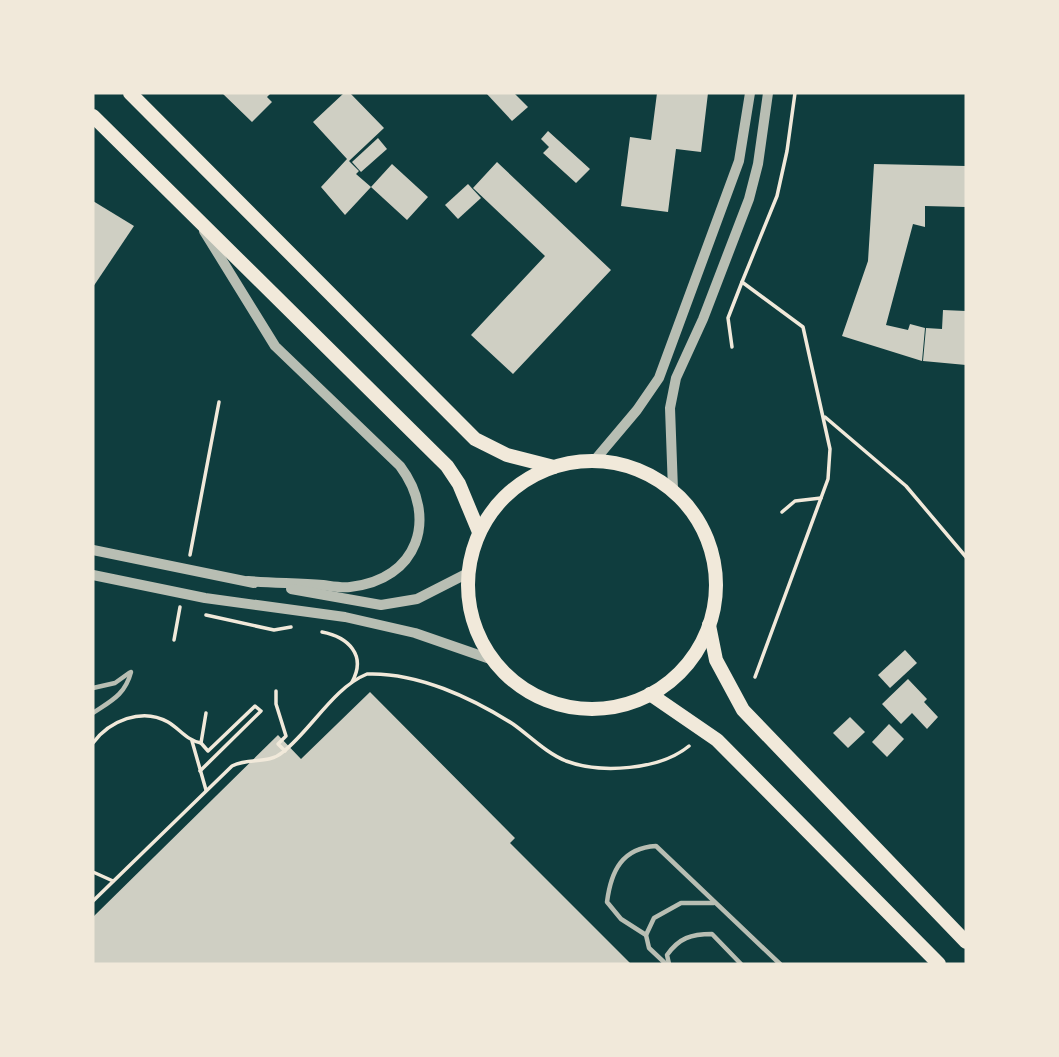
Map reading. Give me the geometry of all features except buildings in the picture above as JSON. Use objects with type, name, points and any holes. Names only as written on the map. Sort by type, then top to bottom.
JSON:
[{"type":"main road","points":[[130,93],[474,439],[507,455],[554,467]]},
{"type":"main road","points":[[93,116],[447,466],[459,484],[480,532]]},
{"type":"main road","points":[[594,461],[622,464],[649,474],[673,490],[694,514],[709,543],[716,575],[714,607],[698,650],[682,670],[650,694],[614,706],[575,707],[556,703],[522,687],[494,660],[483,645],[470,610],[468,573],[480,532],[496,506],[518,485],[554,467],[594,461]]},
{"type":"main road","points":[[709,624],[716,660],[743,710],[966,942]]},
{"type":"main road","points":[[650,694],[717,740],[939,964]]},
{"type":"street","points":[[594,461],[637,410],[659,378],[736,172],[750,93]]},
{"type":"street","points":[[673,490],[670,408],[676,378],[703,319],[749,199],[758,164],[768,93]]},
{"type":"street","points":[[201,225],[275,346],[400,466],[414,485],[421,508],[419,531],[410,553],[394,570],[373,581],[349,588],[248,581]]},
{"type":"street","points":[[93,550],[381,605],[417,599],[468,573]]},
{"type":"street","points":[[93,575],[183,594],[345,617],[415,633],[494,660]]},
{"type":"lane","points":[[93,688],[116,683],[131,672],[125,690],[112,702],[93,713]]},
{"type":"lane","points":[[646,935],[621,919],[607,902],[610,880],[618,861],[642,847],[656,846],[780,964]]},
{"type":"lane","points":[[667,964],[649,947],[646,935],[654,918],[681,903],[715,903]]},
{"type":"lane","points":[[667,964],[667,955],[676,943],[693,934],[712,934],[741,964]]},
{"type":"path","points":[[732,346],[728,318],[777,196],[787,151],[794,93]]},
{"type":"path","points":[[742,282],[803,327],[830,449],[828,479],[755,677]]},
{"type":"path","points":[[187,569],[219,402]]},
{"type":"path","points":[[824,416],[906,486],[966,556]]},
{"type":"path","points":[[782,512],[795,500],[821,498]]},
{"type":"path","points":[[174,640],[183,594]]},
{"type":"path","points":[[202,612],[210,618],[274,630],[296,626]]},
{"type":"path","points":[[317,631],[338,635],[353,647],[358,665],[351,683]]},
{"type":"path","points":[[93,901],[206,790],[240,761],[267,760],[285,751],[351,683],[367,674],[377,674],[450,692],[494,712],[555,756],[583,765],[654,765],[689,746]]},
{"type":"path","points":[[276,691],[276,704],[286,736],[278,744],[285,751]]},
{"type":"path","points":[[93,743],[109,727],[147,716],[170,723],[192,741],[201,743],[208,751],[255,706],[261,711],[200,771]]},
{"type":"path","points":[[201,743],[206,713]]},
{"type":"path","points":[[192,741],[206,790]]},
{"type":"path","points":[[94,874],[114,881]]}]
